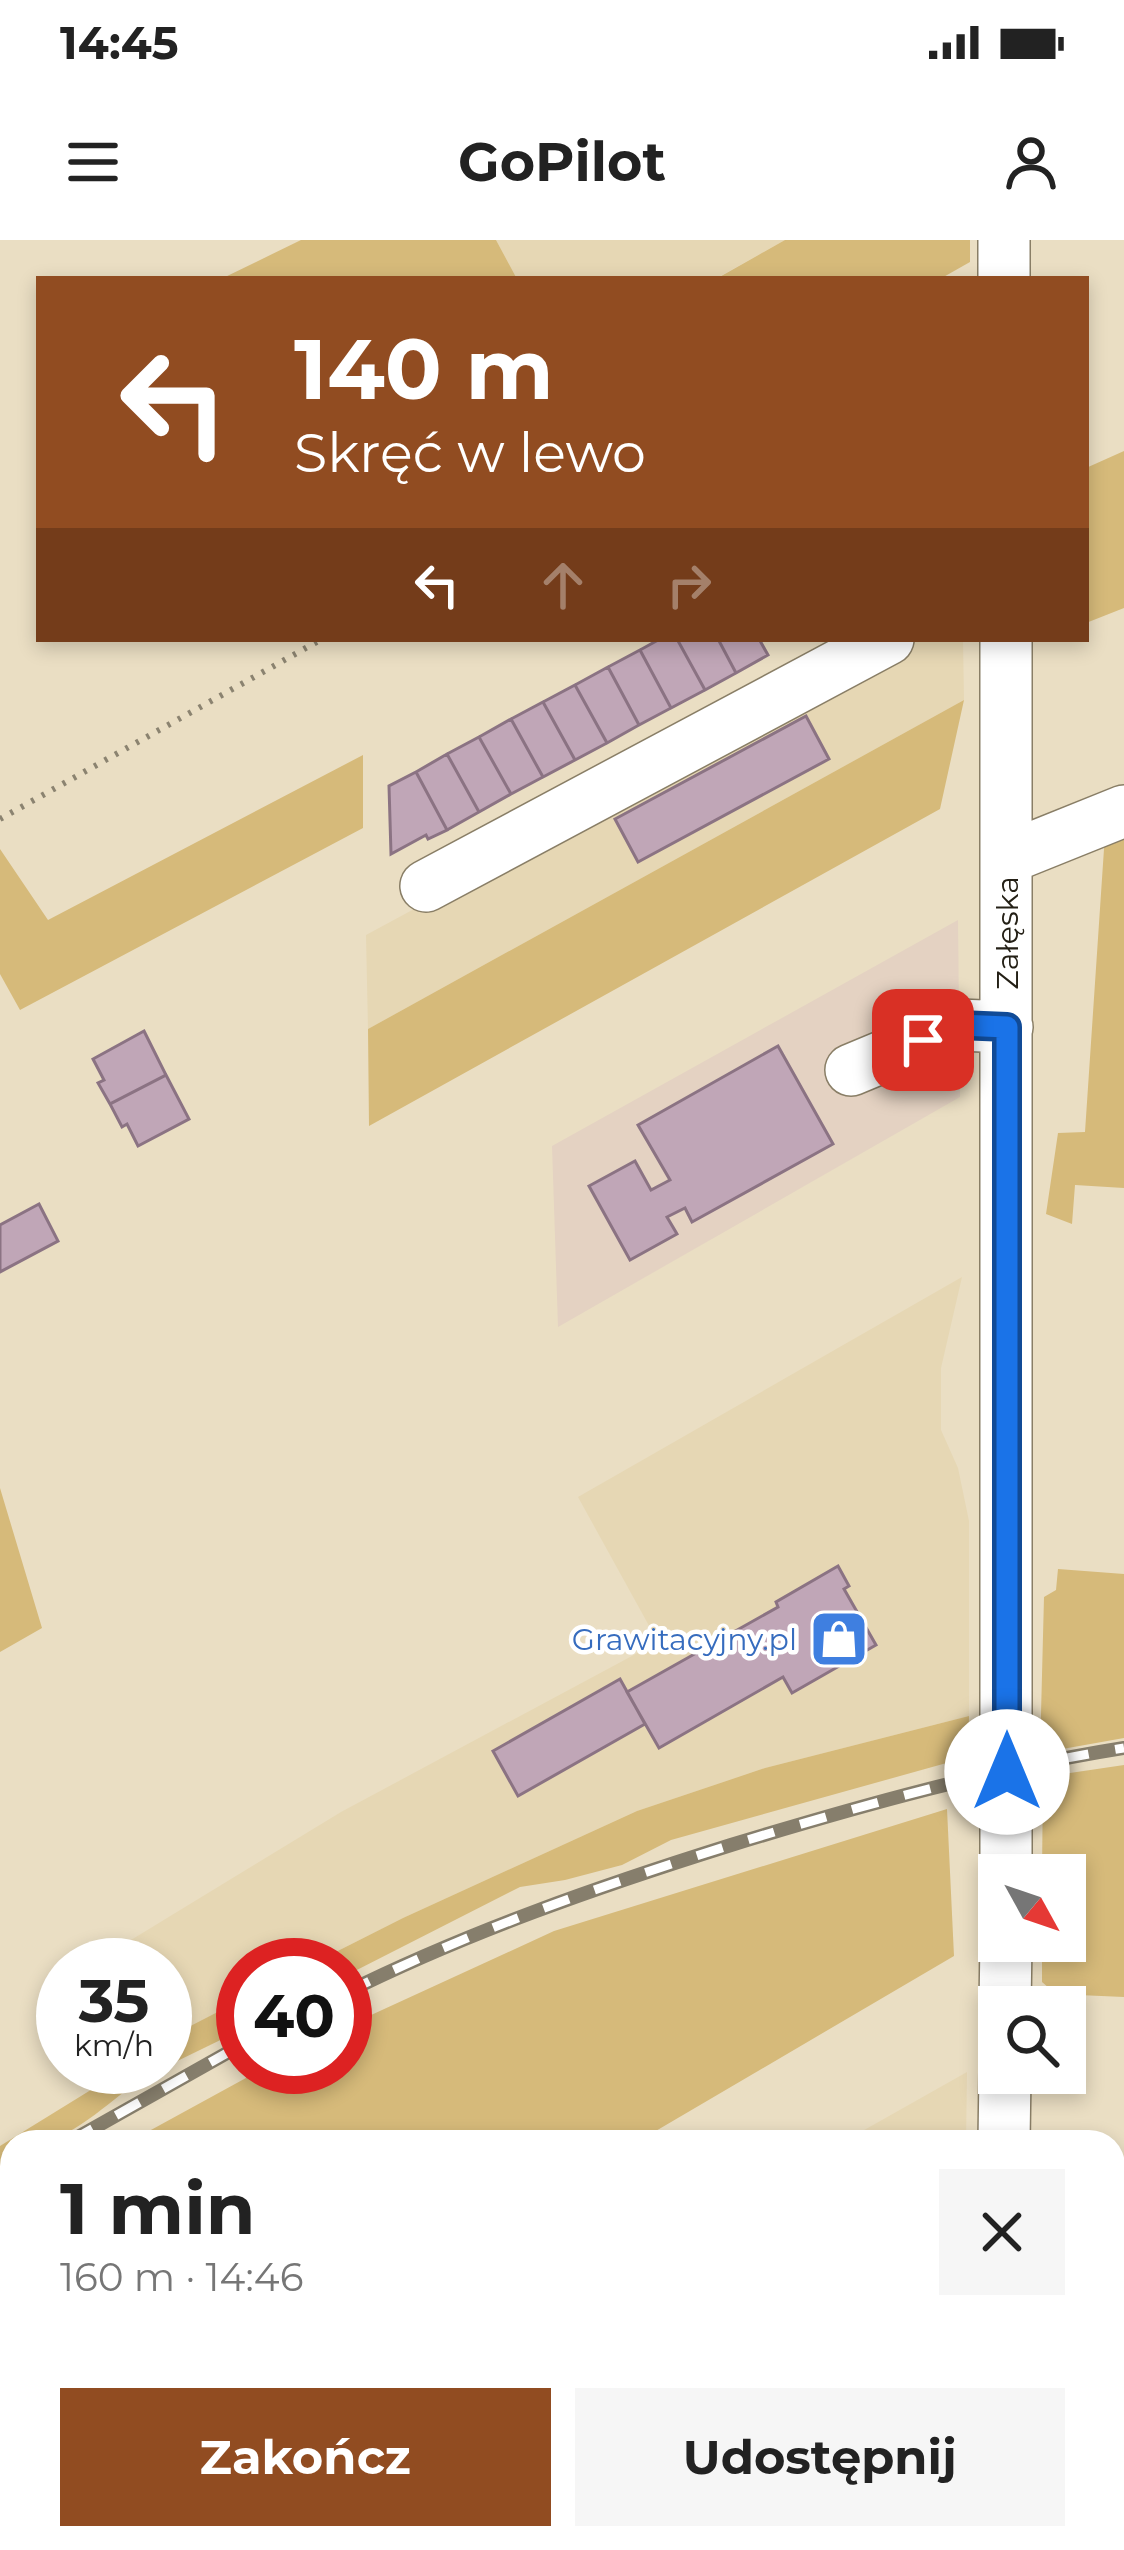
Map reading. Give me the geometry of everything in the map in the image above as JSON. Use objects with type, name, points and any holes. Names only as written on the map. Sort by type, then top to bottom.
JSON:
[{"type":"street","points":[[1004,240],[1004,276]]},
{"type":"street","points":[[426,886],[882,642]]},
{"type":"street","name":"Załęska","points":[[1006,642],[1006,1854]]},
{"type":"street","points":[[1007,858],[1124,811]]},
{"type":"street","points":[[851,1070],[959,1025],[1007,1027]]},
{"type":"street","points":[[1004,2130],[1005,2094]]},
{"type":"path","points":[[0,819],[317,642]]},
{"type":"shaded area","points":[[301,240],[496,240],[515,276],[227,276]]},
{"type":"shaded area","points":[[496,240],[785,240],[720,276],[515,276]]},
{"type":"shaded area","points":[[785,240],[970,240],[970,262],[945,276],[721,276]]},
{"type":"shaded area","points":[[1124,451],[1124,608],[1089,622],[1089,467]]},
{"type":"shaded area","points":[[908,642],[963,642],[964,700],[368,1029],[366,935]]},
{"type":"shaded area","points":[[964,700],[940,809],[369,1126],[368,1029]]},
{"type":"shaded area","points":[[363,755],[363,828],[20,1010],[0,974],[0,849],[48,920]]},
{"type":"shaded area","points":[[1124,826],[1124,1188],[1075,1185],[1072,1224],[1046,1214],[1058,1133],[1085,1132],[1105,834]]},
{"type":"shaded area","points":[[958,920],[960,1097],[558,1327],[552,1146]]},
{"type":"shaded area","points":[[962,1277],[941,1368],[941,1430],[958,1468],[969,1521],[969,1716],[765,1768],[637,1811],[363,1938],[216,1938],[216,2013],[192,2025],[192,1938],[134,1938],[341,1812],[658,1642],[578,1497]]},
{"type":"shaded area","points":[[0,1488],[42,1628],[0,1652]]},
{"type":"shaded area","points":[[1058,1569],[1124,1574],[1124,1738],[1040,1753],[1044,1597],[1056,1590]]},
{"type":"shaded area","points":[[969,1716],[968,1757],[671,1840],[622,1865],[520,1887],[372,1962],[372,1938],[363,1938],[403,1918],[637,1811],[765,1768]]},
{"type":"shaded area","points":[[1124,1765],[1124,1997],[1086,1995],[1086,1986],[1042,1982],[1042,1962],[1086,1962],[1086,1854],[1042,1854],[1043,1777]]},
{"type":"shaded area","points":[[947,1809],[954,1956],[657,2130],[151,2130],[217,2094],[372,2094],[372,2015],[554,1931]]},
{"type":"shaded area","points":[[216,2013],[216,2042],[192,2054],[192,2025]]},
{"type":"shaded area","points":[[967,2072],[966,2130],[864,2130]]},
{"type":"shaded area","points":[[84,2094],[122,2094],[71,2130],[26,2130]]},
{"type":"building","points":[[655,642],[679,642],[705,690],[671,708],[640,650]]},
{"type":"building","points":[[679,642],[720,642],[736,673],[705,690]]},
{"type":"building","points":[[720,642],[761,642],[768,655],[736,673]]},
{"type":"building","points":[[640,650],[671,708],[639,725],[608,667]]},
{"type":"building","points":[[608,667],[639,725],[607,743],[575,685]]},
{"type":"building","points":[[575,685],[607,743],[575,760],[543,702]]},
{"type":"building","points":[[543,702],[575,760],[543,777],[511,719]]},
{"type":"building","points":[[806,716],[829,759],[638,862],[615,819]]},
{"type":"building","points":[[511,719],[543,777],[511,794],[479,737]]},
{"type":"building","points":[[479,737],[511,794],[479,812],[447,754]]},
{"type":"building","points":[[447,754],[479,812],[447,830],[416,772]]},
{"type":"building","points":[[416,772],[447,830],[428,839],[426,835],[391,854],[389,786]]},
{"type":"building","points":[[144,1031],[166,1075],[110,1104],[98,1083],[104,1080],[93,1059]]},
{"type":"building","points":[[778,1046],[833,1144],[692,1222],[685,1208],[667,1217],[677,1234],[630,1260],[589,1186],[635,1161],[651,1190],[670,1180],[638,1125]]},
{"type":"building","points":[[166,1075],[189,1119],[138,1146],[110,1104]]},
{"type":"building","points":[[39,1204],[58,1241],[0,1272],[0,1225]]},
{"type":"building","points":[[838,1566],[849,1586],[844,1589],[876,1645],[792,1693],[783,1677],[659,1748],[627,1692],[778,1607],[776,1602]]},
{"type":"building","points":[[620,1679],[645,1724],[518,1796],[493,1751]]},
{"type":"railway","points":[[372,1981],[535,1912],[731,1845],[926,1790],[1124,1748]]},
{"type":"railway","points":[[90,2130],[216,2059]]},
{"type":"place","name":"Grawitacyjny.pl","points":[[839,1639]]},
{"type":"route","points":[[923,1040],[959,1025],[1007,1027],[1007,1772]]}]
